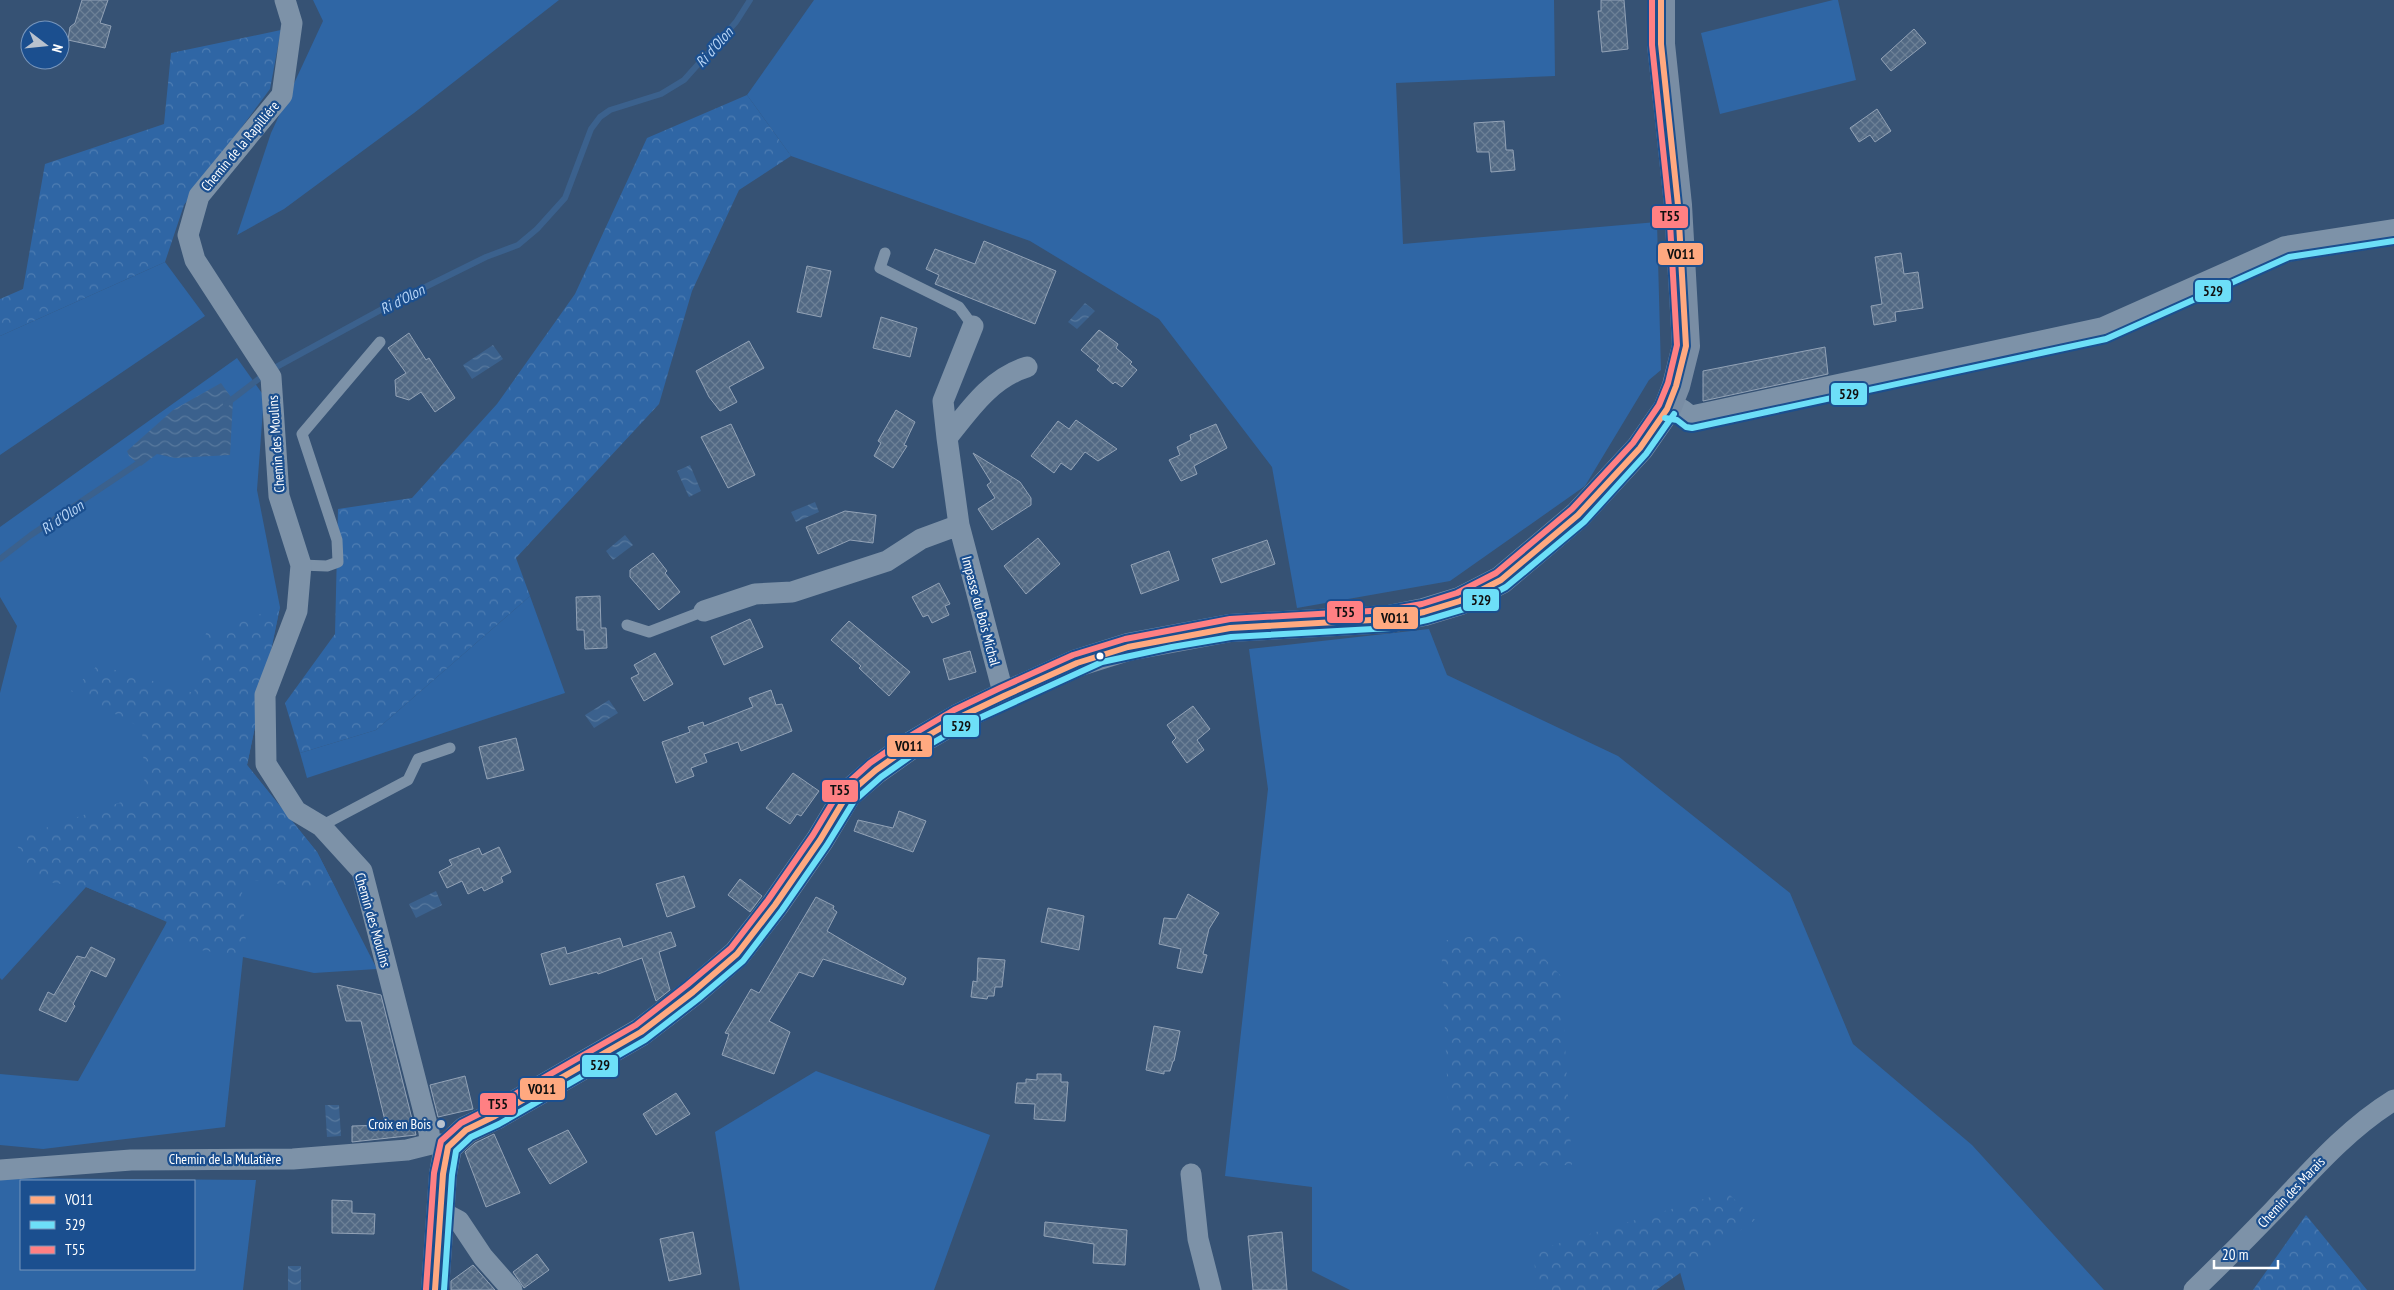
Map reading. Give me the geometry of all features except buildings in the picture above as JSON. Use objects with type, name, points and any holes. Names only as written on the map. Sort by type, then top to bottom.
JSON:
[{"type":"main road","points":[[436,1290],[443,1174],[439,1145],[495,1116],[641,1032],[693,992],[737,954],[775,905],[820,840],[847,795],[876,770],[910,746],[958,718],[1099,654],[1170,638],[1230,628],[1389,619],[1424,612],[1460,601],[1501,580],[1578,515],[1640,448],[1667,409],[1676,386],[1686,346],[1678,205],[1661,44],[1661,0]]},
{"type":"street","name":"Chemin de la Rapilliére","points":[[271,377],[195,260],[188,235],[199,196],[282,95],[292,23],[285,0]]},
{"type":"street","points":[[1667,409],[1681,412],[1690,419],[2104,330],[2286,249],[2394,232]]},
{"type":"street","name":"Impasse du Bois Michal","points":[[973,326],[943,401],[959,525],[1004,696]]},
{"type":"street","points":[[947,438],[978,398],[1006,375],[1027,367]]},
{"type":"street","name":"Chemin des Moulins","points":[[271,377],[279,496],[301,565],[297,611],[265,695],[266,764],[296,811],[322,826],[362,871],[430,1132],[439,1145]]},
{"type":"street","points":[[704,611],[755,594],[792,592],[868,567],[887,560],[921,540],[959,525]]},
{"type":"street","name":"Chemin des Marais","points":[[2194,1290],[2249,1236],[2325,1155],[2366,1118],[2394,1100]]},
{"type":"street","name":"Chemin de la Mulatière","points":[[0,1170],[131,1160],[293,1159],[407,1150],[439,1145]]},
{"type":"street","points":[[1191,1174],[1198,1239],[1211,1290]]},
{"type":"street","points":[[442,1212],[459,1221],[483,1257],[512,1290]]},
{"type":"lane","points":[[885,253],[880,268],[959,307],[973,326]]},
{"type":"lane","points":[[301,565],[327,566],[338,562],[337,540],[302,434],[380,342]]},
{"type":"lane","points":[[627,625],[649,632],[704,611]]},
{"type":"lane","points":[[322,826],[408,780],[418,759],[450,748]]},
{"type":"green space","points":[[313,0],[559,0],[414,113],[284,209],[237,235],[271,133],[323,21]]},
{"type":"green space","points":[[814,0],[1554,0],[1555,76],[1396,83],[1403,244],[1657,222],[1661,370],[1649,380],[1585,486],[1450,581],[1297,608],[1272,467],[1159,319],[1030,241],[791,156],[747,95]]},
{"type":"green space","points":[[1838,0],[1856,80],[1720,114],[1701,33]]},
{"type":"green space","points":[[281,30],[270,89],[184,205],[165,262],[0,336],[0,299],[23,289],[45,164],[164,124],[171,53]]},
{"type":"green space","points":[[747,95],[791,156],[739,190],[692,291],[659,404],[516,558],[530,596],[376,730],[300,753],[285,703],[335,634],[338,509],[412,498],[497,404],[575,294],[647,138]]},
{"type":"green space","points":[[165,262],[205,316],[0,455],[0,336]]},
{"type":"green space","points":[[237,358],[264,396],[257,490],[280,607],[247,765],[317,852],[377,969],[314,973],[243,957],[225,1127],[43,1149],[0,1145],[0,1074],[78,1081],[167,922],[86,887],[2,980],[0,978],[0,693],[17,626],[0,597],[0,527]]},
{"type":"green space","points":[[530,596],[565,693],[307,778],[300,753],[376,730]]},
{"type":"green space","points":[[280,607],[247,765],[317,852],[338,893],[241,878],[247,957],[160,944],[167,921],[86,887],[38,881],[13,839],[145,794],[142,728],[71,691],[98,665],[194,693],[206,633]]},
{"type":"green space","points":[[1429,629],[1447,675],[1618,756],[1790,893],[1853,1044],[1972,1145],[2104,1290],[1685,1290],[1680,1272],[1656,1290],[1350,1290],[1312,1271],[1312,1187],[1225,1176],[1268,789],[1249,649]]},
{"type":"green space","points":[[1518,930],[1561,976],[1572,1165],[1451,1167],[1441,941]]},
{"type":"green space","points":[[816,1071],[990,1135],[934,1290],[740,1290],[715,1132]]},
{"type":"green space","points":[[0,1178],[256,1180],[243,1290],[0,1290]]},
{"type":"green space","points":[[1727,1192],[1755,1220],[1656,1290],[1536,1290],[1534,1251]]},
{"type":"green space","points":[[2306,1215],[2367,1290],[2253,1290]]},
{"type":"water","points":[[1085,303],[1095,311],[1077,329],[1068,322]]},
{"type":"water","points":[[493,345],[503,359],[472,379],[463,365]]},
{"type":"water","points":[[221,383],[233,400],[230,455],[175,458],[157,454],[141,466],[129,456],[127,451],[173,410]]},
{"type":"water","points":[[690,465],[701,491],[689,497],[677,471]]},
{"type":"water","points":[[815,502],[819,512],[796,522],[791,512]]},
{"type":"water","points":[[625,535],[633,545],[613,560],[606,551]]},
{"type":"water","points":[[609,700],[618,713],[594,728],[585,715]]},
{"type":"water","points":[[436,891],[442,905],[416,918],[409,904]]},
{"type":"water","points":[[325,1105],[339,1105],[341,1136],[327,1137]]},
{"type":"water","points":[[288,1266],[301,1266],[301,1290],[288,1290]]},
{"type":"waterway","name":"Ri d'Olon","points":[[226,404],[269,371],[397,301],[486,257],[518,245],[537,229],[565,198],[591,129],[600,117],[610,110],[661,94],[684,80],[736,22],[750,0]]},
{"type":"waterway","name":"Ri d'Olon","points":[[0,559],[31,535],[143,460]]},
{"type":"transit line","name":"T55","points":[[426,1289],[434,1173],[441,1141],[461,1123],[491,1108],[636,1025],[731,948],[768,900],[813,835],[840,790],[870,763],[905,739],[954,710],[1000,688],[1073,655],[1125,639],[1230,619],[1388,610],[1422,604],[1457,593],[1496,573],[1572,509],[1633,443],[1659,405],[1668,383],[1677,345],[1669,206],[1652,45],[1652,0]]},
{"type":"transit line","name":"VO11","points":[[435,1290],[443,1174],[448,1147],[466,1130],[495,1116],[641,1032],[693,992],[737,954],[775,905],[820,840],[847,795],[876,770],[910,746],[958,718],[1004,696],[1077,663],[1128,647],[1230,628],[1389,619],[1424,612],[1460,601],[1501,580],[1578,515],[1640,448],[1667,409],[1676,386],[1686,346],[1678,205],[1661,44],[1661,0]]},
{"type":"transit line","name":"529","points":[[1665,418],[1677,420],[1686,427],[1692,428],[2106,339],[2289,257],[2394,241]]},
{"type":"transit line","name":"529","points":[[444,1290],[452,1175],[456,1151],[471,1137],[499,1124],[645,1040],[743,961],[782,910],[827,845],[854,801],[881,777],[915,753],[962,726],[1102,662],[1231,637],[1391,628],[1464,609],[1506,587],[1584,522],[1646,454],[1674,414]]},
{"type":"place","name":"Croix en Bois","points":[[441,1124]]}]
